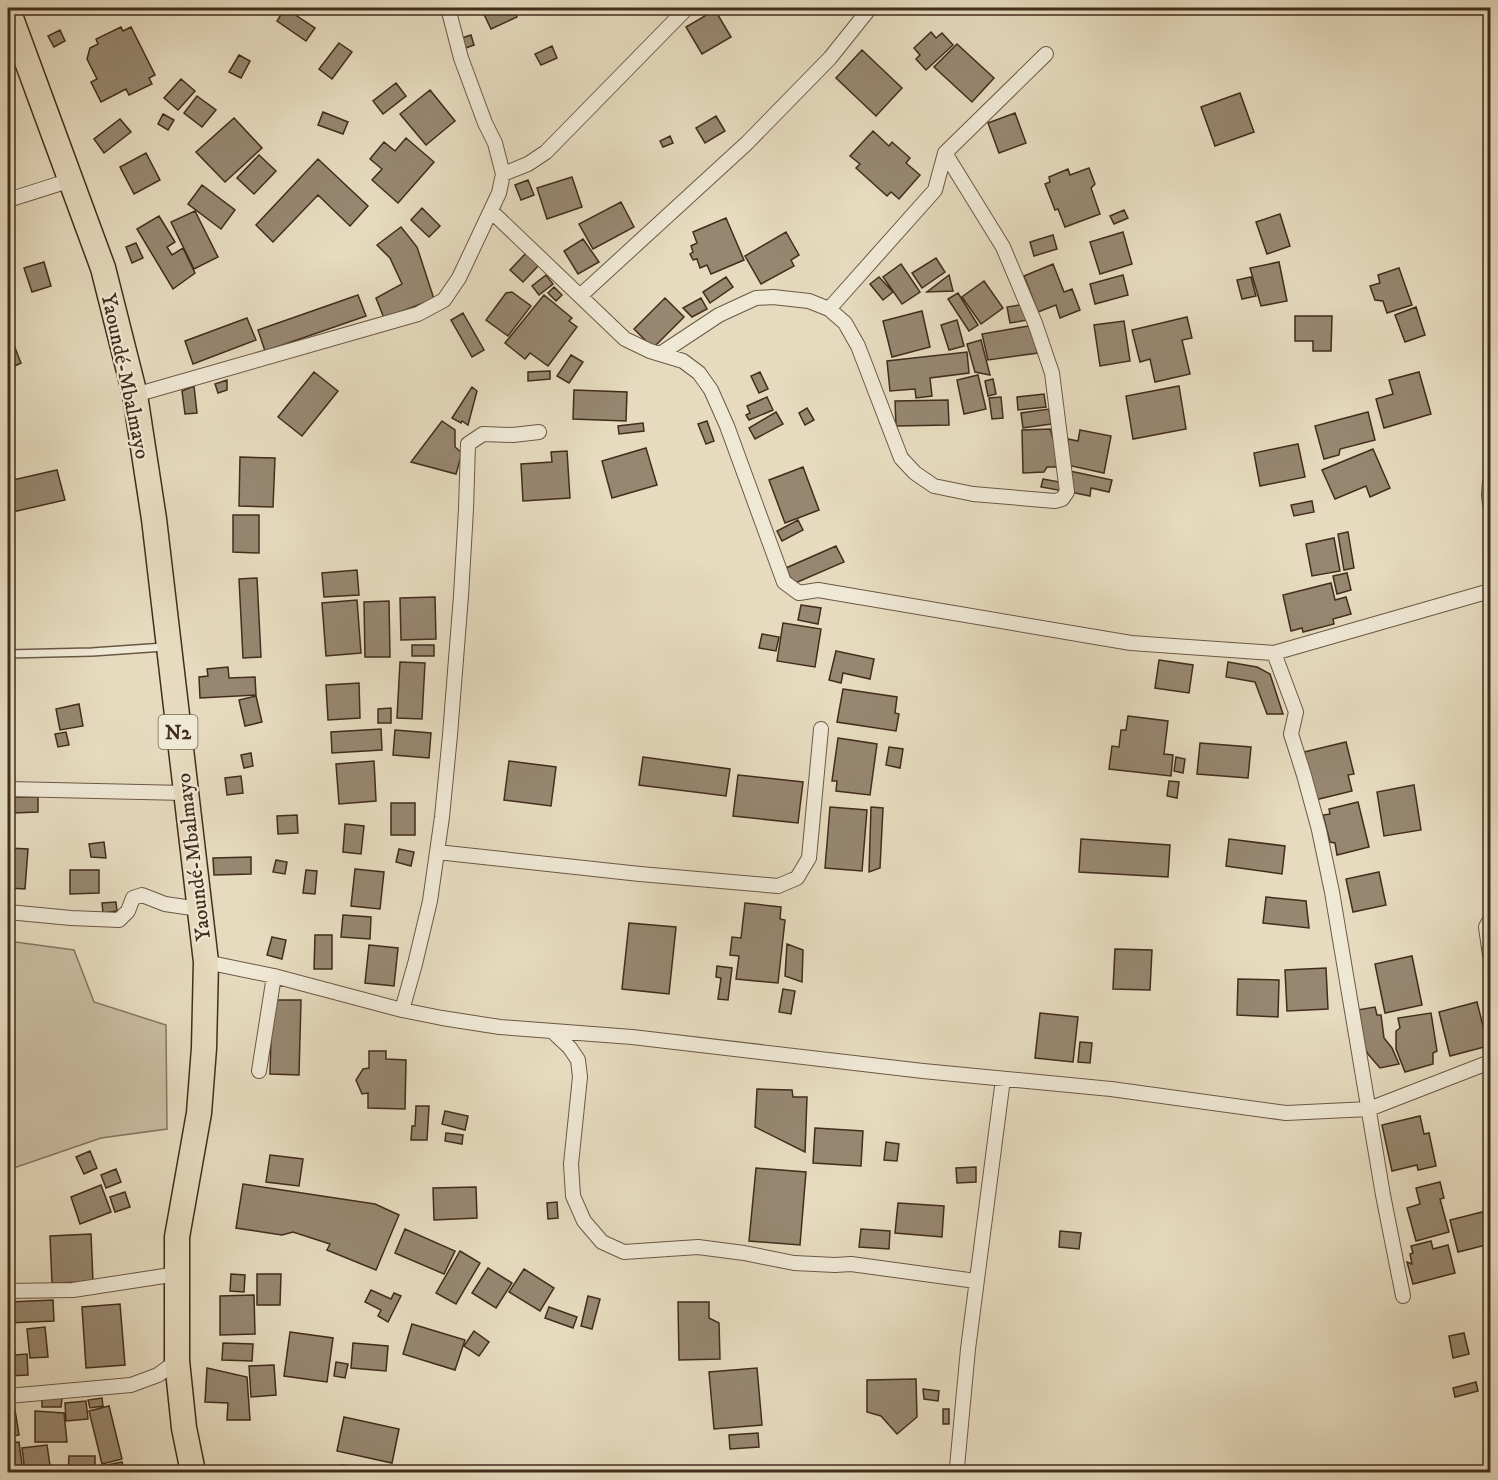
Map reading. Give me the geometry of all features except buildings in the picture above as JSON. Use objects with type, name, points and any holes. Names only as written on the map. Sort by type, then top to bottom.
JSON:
[{"type":"highway","name":"Yaoundé-Mbalmayo","points":[[8,10],[103,268],[135,395],[154,519],[206,962],[204,1048],[199,1113],[177,1237],[177,1361],[184,1428],[193,1473]]},
{"type":"street","points":[[135,395],[418,314],[444,300],[459,278],[491,211],[499,193],[503,174],[495,143],[485,123],[461,58],[448,8]]},
{"type":"street","points":[[503,174],[528,164],[546,152],[687,8]]},
{"type":"street","points":[[580,296],[747,143],[830,58],[870,8]]},
{"type":"street","points":[[829,309],[935,190],[945,153],[1046,54]]},
{"type":"street","points":[[660,354],[719,315],[756,298],[772,297],[809,302],[829,309],[845,324],[858,346],[901,458],[915,472],[934,486],[973,494],[1055,501],[1062,499],[1067,492],[1052,373],[1035,323],[1003,247],[945,153]]},
{"type":"street","points":[[8,200],[71,180]]},
{"type":"street","points":[[491,211],[625,339],[651,351],[683,361],[699,373],[711,390],[727,426],[784,582],[799,593],[818,590],[1131,643],[1274,653],[1491,591]]},
{"type":"street","points":[[402,1010],[430,901],[437,852],[450,735],[461,596],[468,444],[483,434],[513,435],[539,432]]},
{"type":"street","points":[[1491,481],[1489,495],[1491,504]]},
{"type":"street","points":[[1274,653],[1296,712],[1291,734],[1319,830],[1332,892],[1383,1195],[1403,1296]]},
{"type":"street","points":[[437,852],[778,886],[797,878],[809,858],[821,729]]},
{"type":"street","points":[[8,789],[185,793]]},
{"type":"street","points":[[8,912],[119,920],[128,911],[133,898],[142,895],[165,904],[199,909]]},
{"type":"street","points":[[1491,920],[1486,927],[1491,955]]},
{"type":"street","points":[[206,962],[274,976],[402,1010],[501,1027],[655,1040],[923,1071],[1111,1089],[1286,1113],[1369,1109],[1491,1062]]},
{"type":"street","points":[[259,1071],[274,976]]},
{"type":"street","points":[[552,1031],[570,1048],[578,1060],[580,1077],[571,1164],[573,1196],[584,1221],[602,1242],[624,1252],[698,1247],[794,1263],[851,1264],[976,1281]]},
{"type":"street","points":[[957,1467],[976,1281],[1003,1079]]},
{"type":"street","points":[[8,1292],[73,1290],[177,1274]]},
{"type":"street","points":[[8,1396],[131,1385],[158,1375],[177,1361]]},
{"type":"lane","points":[[8,654],[168,647]]},
{"type":"shaded area","points":[[8,941],[74,950],[94,1002],[166,1025],[167,1129],[101,1138],[8,1170]]}]
